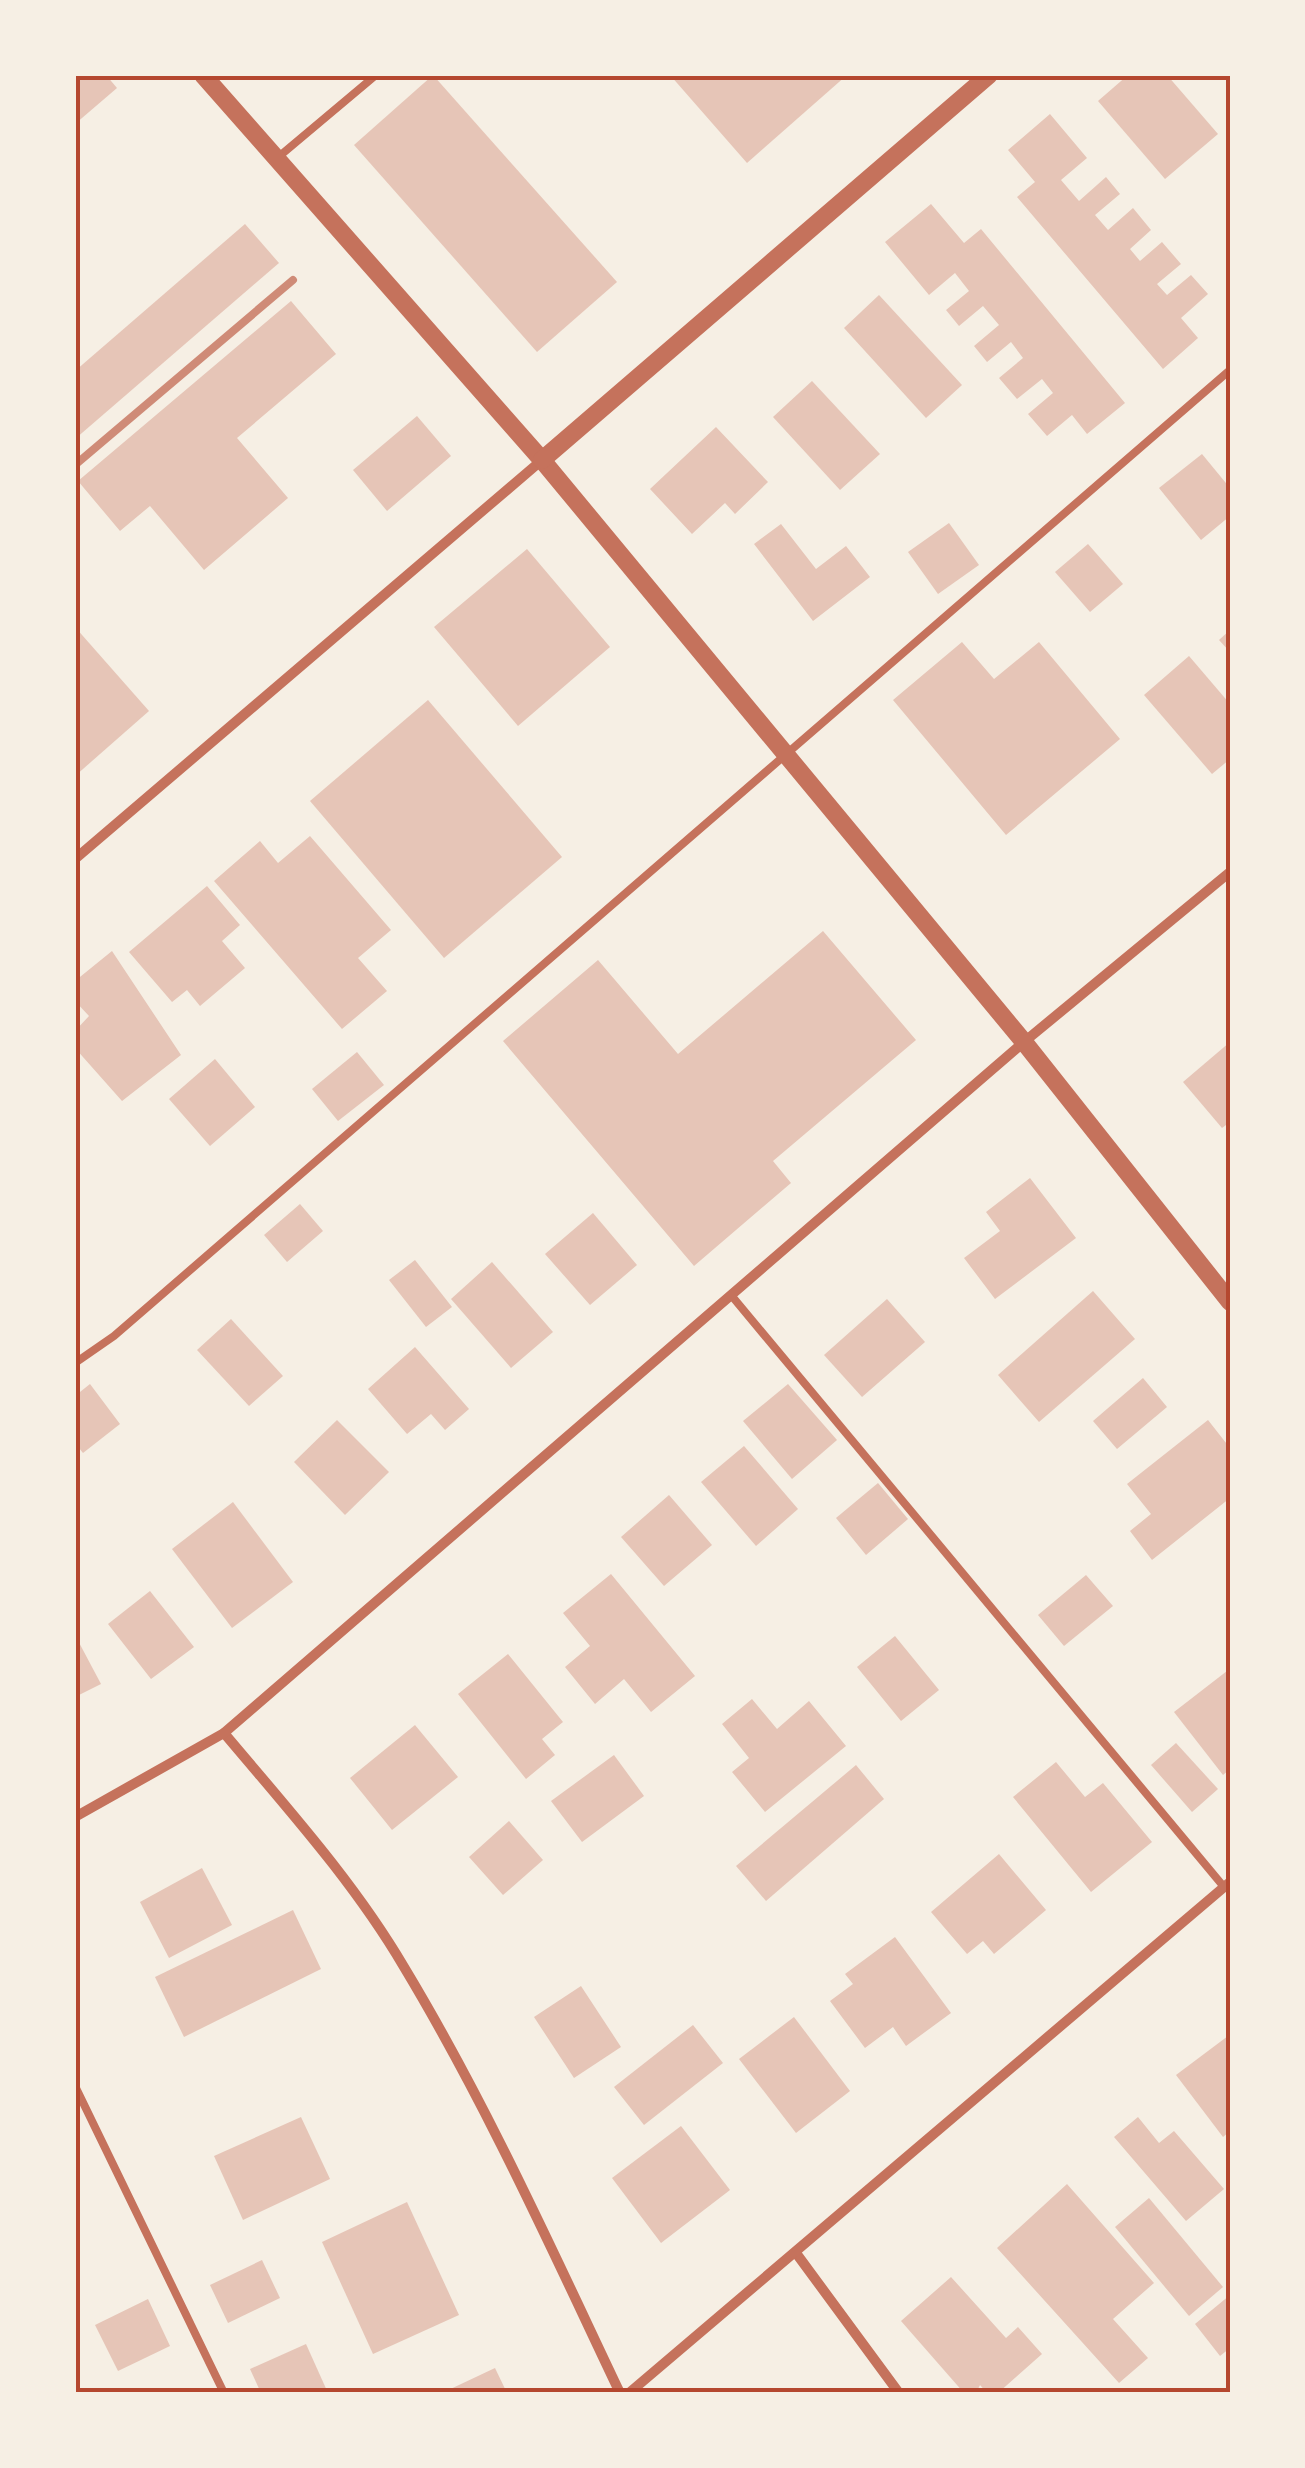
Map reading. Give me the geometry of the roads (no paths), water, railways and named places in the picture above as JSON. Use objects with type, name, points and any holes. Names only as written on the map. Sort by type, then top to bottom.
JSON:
[{"type":"street","points":[[203,75],[542,460],[1024,1042],[1230,1302]]},
{"type":"street","points":[[75,859],[989,75]]},
{"type":"street","points":[[75,1817],[224,1732],[1024,1042],[1230,872]]},
{"type":"street","points":[[224,1732],[347,1882],[404,1967],[515,2173],[620,2393]]},
{"type":"street","points":[[629,2393],[1227,1884]]},
{"type":"street","points":[[796,2253],[899,2393]]},
{"type":"lane","points":[[276,159],[376,75]]},
{"type":"lane","points":[[75,1364],[114,1336],[1230,370]]},
{"type":"lane","points":[[731,1295],[1227,1884]]},
{"type":"lane","points":[[75,2086],[224,2393]]},
{"type":"railway","points":[[75,465],[293,280]]}]
